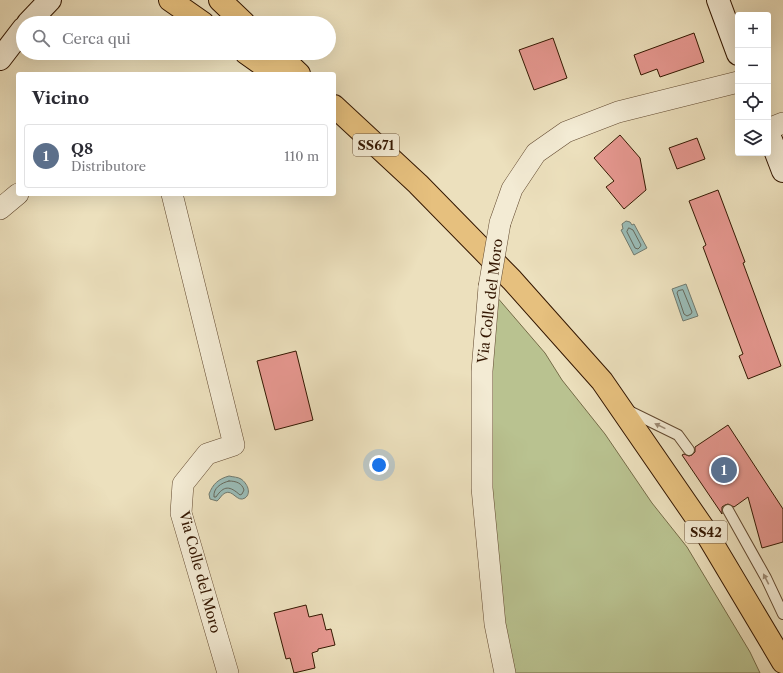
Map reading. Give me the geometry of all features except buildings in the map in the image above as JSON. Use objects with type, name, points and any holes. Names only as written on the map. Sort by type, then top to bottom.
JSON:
[{"type":"highway","points":[[170,0],[193,16]]},
{"type":"highway","points":[[220,0],[237,16]]},
{"type":"highway","points":[[256,60],[273,72]]},
{"type":"highway","points":[[285,60],[298,72]]},
{"type":"highway","name":"SS671","points":[[336,108],[418,184]]},
{"type":"highway","name":"SS42","points":[[336,118],[418,184],[512,280],[602,381],[702,526],[783,662]]},
{"type":"street","points":[[35,16],[50,0]]},
{"type":"street","points":[[718,0],[736,48]]},
{"type":"street","points":[[0,59],[16,38]]},
{"type":"street","name":"Via Colle del Moro","points":[[506,673],[496,624],[482,488],[482,372],[489,288],[500,223],[512,189],[536,152],[566,132],[618,112],[735,83]]},
{"type":"street","points":[[771,129],[783,123]]},
{"type":"street","points":[[771,138],[783,171]]},
{"type":"street","points":[[0,209],[16,196]]},
{"type":"street","name":"Via Colle del Moro","points":[[172,196],[234,445],[207,454],[183,484],[181,512],[228,673]]},
{"type":"lane","points":[[620,407],[678,435],[689,450]]},
{"type":"lane","points":[[728,510],[766,578],[783,614]]},
{"type":"green space","points":[[496,296],[545,353],[562,380],[605,434],[652,503],[687,547],[750,652],[760,673],[509,673],[490,525],[489,407]]},
{"type":"water","points":[[626,221],[630,222],[632,225],[634,224],[647,248],[634,255],[621,230],[623,229],[622,224]]},
{"type":"water","points":[[686,284],[698,316],[683,321],[672,289]]},
{"type":"water","points":[[229,476],[241,479],[247,485],[247,496],[240,499],[228,492],[217,501],[210,499],[209,494],[212,487],[219,480]]},
{"type":"place","name":"Q8","points":[[724,470]]}]
